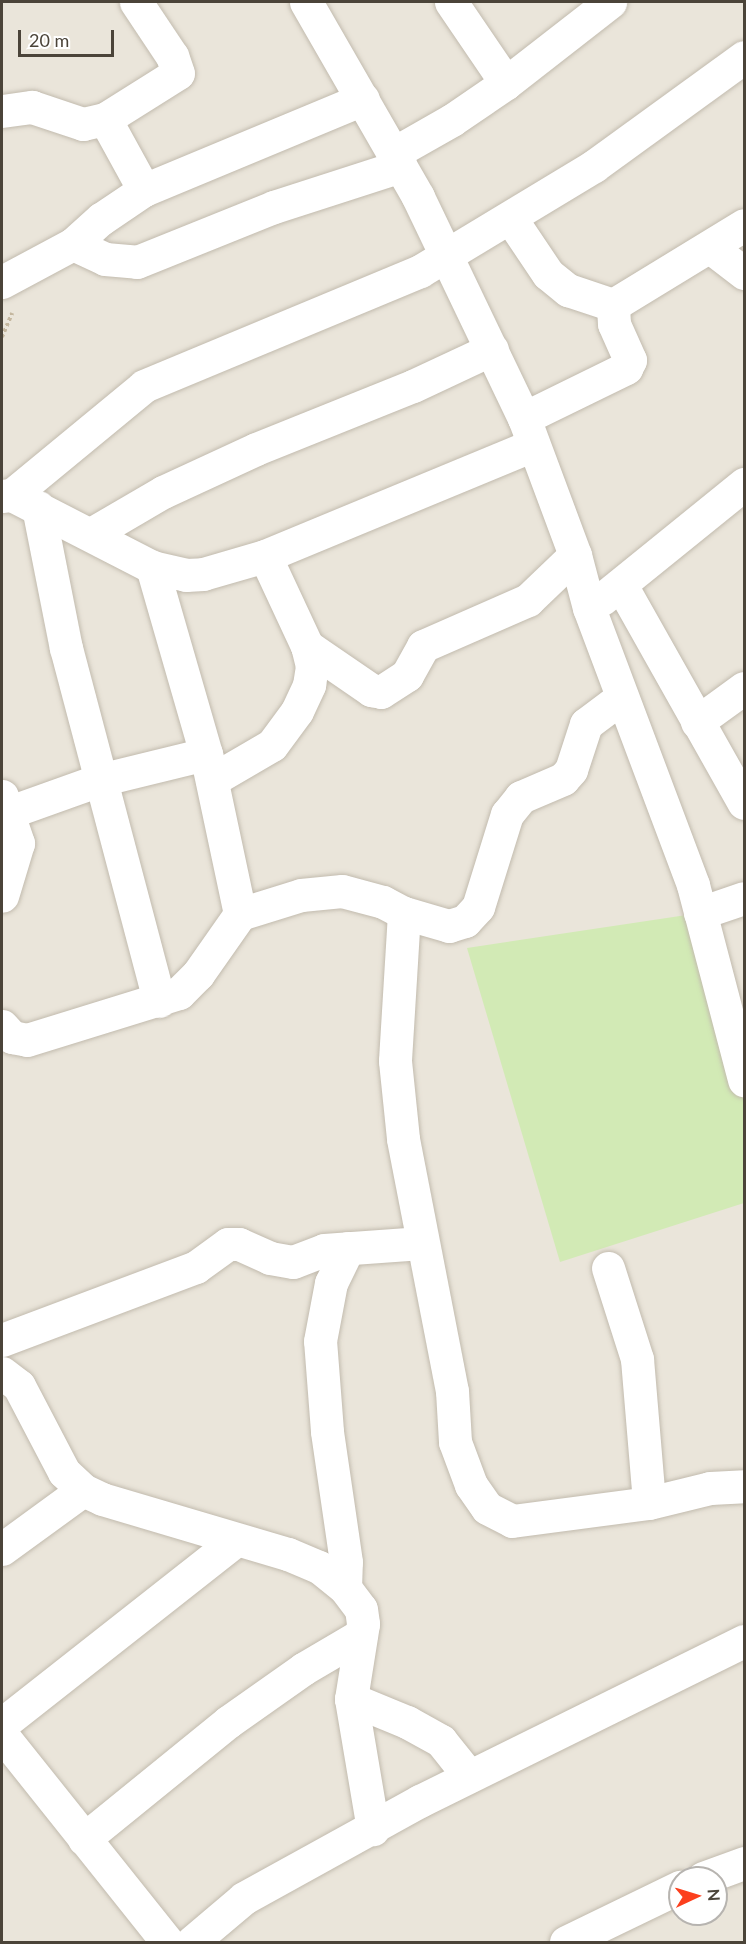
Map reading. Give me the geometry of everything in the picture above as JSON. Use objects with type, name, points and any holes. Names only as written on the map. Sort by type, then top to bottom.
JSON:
[{"type":"street","points":[[2,111],[32,107],[83,124],[105,119],[178,73],[172,56],[136,2]]},
{"type":"street","points":[[306,2],[398,160],[447,254],[528,431],[575,555],[589,608],[700,914],[744,1080]]},
{"type":"street","points":[[451,2],[506,82]]},
{"type":"street","points":[[73,244],[105,260],[137,262],[398,160],[506,82],[610,2]]},
{"type":"street","points":[[17,499],[144,386],[400,282],[511,219],[594,166],[744,57]]},
{"type":"street","points":[[2,282],[73,244],[100,219],[144,190],[363,99]]},
{"type":"street","points":[[105,119],[144,190]]},
{"type":"street","points":[[511,219],[548,274],[568,290],[613,305],[744,225]]},
{"type":"street","points":[[710,247],[744,273]]},
{"type":"street","points":[[17,499],[91,534],[152,567],[186,575],[203,574],[265,555],[528,431],[626,368],[630,360],[614,324],[613,305]]},
{"type":"street","points":[[91,534],[163,492],[256,449],[413,386],[492,349]]},
{"type":"street","points":[[589,608],[621,585],[744,484]]},
{"type":"street","points":[[17,499],[66,648],[159,1001]]},
{"type":"street","points":[[2,896],[17,853],[4,804],[99,780],[209,767],[272,745],[286,728],[309,685],[312,666],[307,646],[265,555]]},
{"type":"street","points":[[307,646],[371,690],[381,692],[407,675],[423,646],[528,600],[575,555]]},
{"type":"street","points":[[152,567],[209,767],[240,914]]},
{"type":"street","points":[[621,585],[744,803]]},
{"type":"street","points":[[697,722],[744,688]]},
{"type":"street","points":[[2,1026],[12,1037],[27,1040],[159,1001],[190,984],[240,914],[301,895],[342,891],[383,902],[404,913],[449,926],[465,921],[478,907],[507,814],[521,797],[563,779],[571,771],[585,724],[622,697]]},
{"type":"street","points":[[700,914],[744,898]]},
{"type":"street","points":[[404,913],[396,1070],[403,1139],[452,1391],[455,1443],[471,1485],[487,1508],[512,1521],[649,1503],[710,1488],[744,1486]]},
{"type":"street","points":[[2,1340],[196,1268],[228,1244],[239,1244],[270,1258],[293,1262],[314,1251],[422,1243]]},
{"type":"street","points":[[345,1588],[346,1562],[327,1431],[320,1341],[331,1283],[348,1248]]},
{"type":"street","points":[[608,1268],[637,1359],[649,1503]]},
{"type":"street","points":[[2,1373],[19,1386],[64,1472],[83,1490],[102,1499],[319,1567],[345,1588],[361,1610],[361,1635],[351,1699],[373,1829]]},
{"type":"street","points":[[2,1549],[83,1490]]},
{"type":"street","points":[[2,1724],[236,1540]]},
{"type":"street","points":[[84,1839],[228,1722],[303,1669],[361,1635]]},
{"type":"street","points":[[192,1942],[244,1898],[469,1776],[744,1641]]},
{"type":"street","points":[[351,1699],[407,1722],[441,1741],[469,1776]]},
{"type":"street","points":[[2,1735],[167,1942]]},
{"type":"street","points":[[728,1869],[744,1863]]},
{"type":"street","points":[[566,1942],[668,1893]]},
{"type":"shaded area","points":[[2,2],[744,2],[744,1942],[2,1942]]},
{"type":"green space","points":[[700,913],[744,1080],[744,1203],[560,1262],[467,948]]}]
